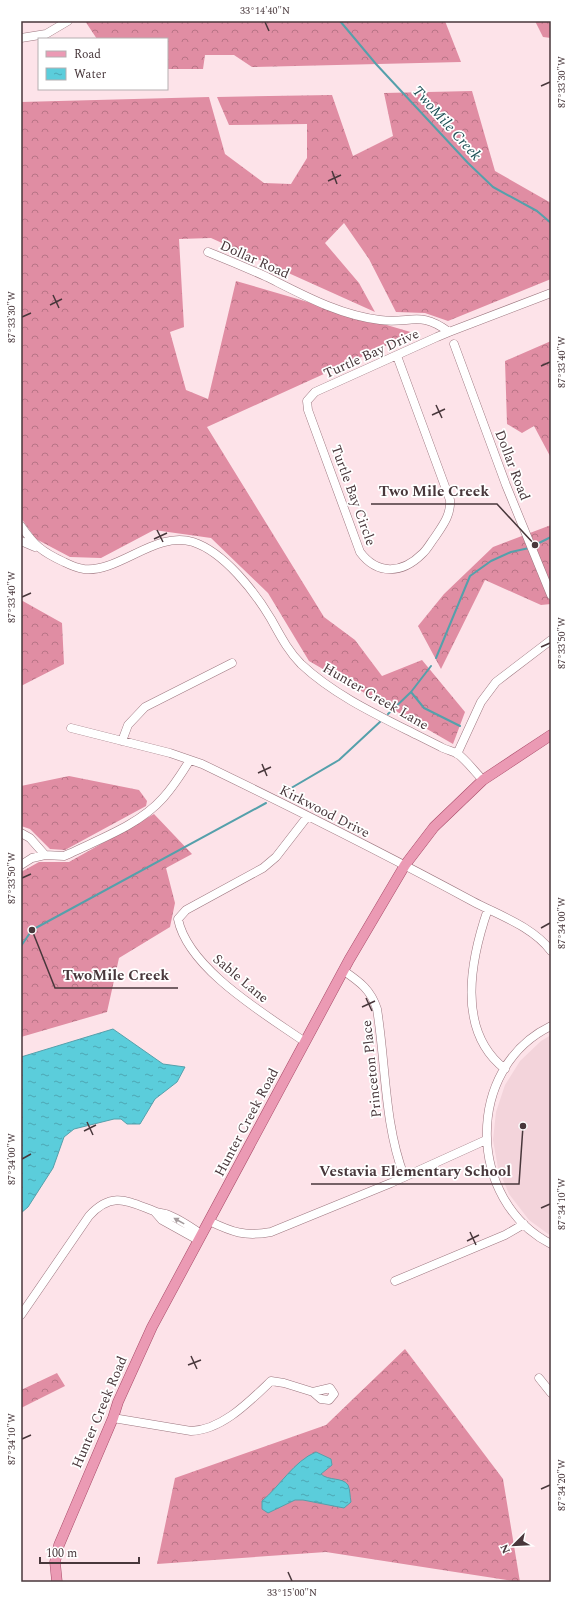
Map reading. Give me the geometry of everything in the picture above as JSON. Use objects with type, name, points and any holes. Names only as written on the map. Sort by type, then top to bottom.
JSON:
[{"type":"main road","name":"Hunter Creek Road","points":[[57,1582],[55,1562],[59,1545],[113,1418],[118,1402],[149,1333],[199,1237],[305,1042],[405,865],[434,826],[483,780],[551,735]]},
{"type":"street","points":[[21,38],[46,34],[68,21]]},
{"type":"street","name":"Dollar Road","points":[[208,252],[252,270],[325,306],[348,314],[380,320],[429,320],[449,332]]},
{"type":"street","name":"Turtle Bay Drive","points":[[306,401],[315,392],[449,332],[551,293]]},
{"type":"street","name":"Dollar Road","points":[[454,344],[506,484],[551,595]]},
{"type":"street","name":"Turtle Bay Circle","points":[[306,401],[360,552],[367,561],[375,567],[384,570],[403,566],[423,553],[447,520],[451,509],[450,500],[397,356]]},
{"type":"street","name":"Hunter Creek Lane","points":[[21,526],[33,543],[40,549]]},
{"type":"street","name":"Hunter Creek Lane","points":[[21,541],[76,567],[92,569],[108,565],[160,544],[184,540],[199,544],[219,557],[242,578],[271,618],[296,659],[314,676],[334,690],[397,725],[457,754]]},
{"type":"street","points":[[483,780],[457,754],[481,702],[496,682],[551,640]]},
{"type":"street","points":[[122,741],[128,725],[145,707],[232,663]]},
{"type":"street","name":"Kirkwood Drive","points":[[71,728],[170,753],[202,764],[405,865],[524,928],[540,940],[551,951]]},
{"type":"street","points":[[21,865],[32,858],[45,855],[64,856],[144,814],[162,799],[178,781],[190,760]]},
{"type":"street","name":"Sable Lane","points":[[305,1042],[220,981],[203,964],[184,938],[178,919],[186,910],[264,868],[276,857],[307,817]]},
{"type":"street","points":[[21,833],[30,838],[45,855]]},
{"type":"street","points":[[488,909],[479,935],[474,959],[472,999],[474,1018],[476,1032],[484,1047],[494,1060],[505,1069]]},
{"type":"street","name":"Princeton Place","points":[[344,971],[362,982],[371,994],[377,1009],[390,1122],[397,1154],[404,1176]]},
{"type":"street","points":[[551,1026],[531,1039],[517,1053],[505,1069],[495,1089],[488,1110],[486,1140],[490,1166],[500,1191],[507,1203],[524,1224],[551,1244]]},
{"type":"street","points":[[209,1221],[239,1234],[255,1235],[271,1232],[486,1140]]},
{"type":"street","points":[[21,1315],[89,1216],[101,1205],[108,1202],[124,1200],[140,1204],[155,1212],[162,1220],[199,1237]]},
{"type":"street","points":[[395,1281],[505,1235],[524,1224]]},
{"type":"street","points":[[539,1378],[551,1393]]},
{"type":"street","points":[[113,1418],[198,1431],[214,1426],[228,1418],[270,1381],[284,1383],[313,1392]]},
{"type":"shaded area","points":[[551,1035],[551,1236],[529,1220],[509,1194],[498,1168],[493,1140],[496,1112],[505,1085],[520,1061],[541,1041]]},
{"type":"green space","points":[[85,21],[445,21],[461,62],[252,67],[234,55],[205,55],[203,69],[168,69],[168,38],[96,38]]},
{"type":"green space","points":[[535,21],[551,21],[551,38],[543,37]]},
{"type":"green space","points":[[472,91],[495,171],[551,203],[551,279],[448,321],[425,313],[396,312],[369,259],[344,223],[325,243],[359,283],[375,312],[211,238],[179,239],[184,327],[170,332],[186,390],[208,399],[236,281],[414,333],[207,427],[324,617],[355,640],[382,676],[422,660],[465,712],[453,744],[309,661],[268,593],[211,538],[154,530],[101,558],[70,557],[36,539],[21,518],[21,102],[209,97],[225,154],[264,183],[291,184],[307,158],[307,124],[229,125],[217,97],[332,95],[353,156],[393,136],[384,93]]},
{"type":"green space","points":[[551,341],[550,456],[534,426],[522,433],[507,424],[505,361]]},
{"type":"green space","points":[[551,525],[551,604],[541,605],[485,580],[441,669],[418,626],[444,594],[493,547]]},
{"type":"green space","points":[[21,600],[62,623],[64,664],[21,686]]},
{"type":"green space","points":[[69,776],[139,790],[147,801],[146,806],[65,850],[50,849],[30,829],[21,826],[21,786]]},
{"type":"green space","points":[[154,814],[192,854],[166,868],[175,903],[170,927],[119,958],[107,1012],[21,1037],[21,872],[39,862],[69,862]]},
{"type":"green space","points":[[405,1349],[503,1479],[520,1582],[326,1552],[157,1564],[175,1478],[326,1425]]},
{"type":"green space","points":[[57,1373],[65,1386],[21,1408],[21,1390]]},
{"type":"water","points":[[113,1029],[163,1064],[185,1067],[177,1082],[155,1099],[140,1124],[127,1124],[121,1119],[114,1119],[74,1129],[64,1137],[53,1168],[28,1207],[21,1213],[21,1057]]},
{"type":"water","points":[[316,1452],[331,1459],[332,1465],[321,1474],[327,1478],[346,1483],[349,1487],[351,1502],[344,1508],[303,1500],[295,1500],[268,1513],[262,1509],[262,1501],[301,1461]]},
{"type":"waterway","name":"TwoMile Creek","points":[[340,21],[376,64],[468,163],[493,187],[537,211],[551,223]]},
{"type":"waterway","points":[[535,545],[551,537]]},
{"type":"waterway","name":"TwoMile Creek","points":[[436,658],[470,576],[491,561],[511,552],[529,548]]},
{"type":"waterway","name":"TwoMile Creek","points":[[388,714],[411,692],[431,666]]},
{"type":"waterway","points":[[411,692],[424,708],[460,726]]},
{"type":"waterway","name":"TwoMile Creek","points":[[281,794],[339,760],[382,720]]},
{"type":"waterway","name":"TwoMile Creek","points":[[21,946],[32,930],[266,803]]},
{"type":"place","name":"Two Mile Creek","points":[[535,545]]},
{"type":"place","name":"TwoMile Creek","points":[[32,930]]},
{"type":"place","name":"Vestavia Elementary School","points":[[523,1126]]}]
